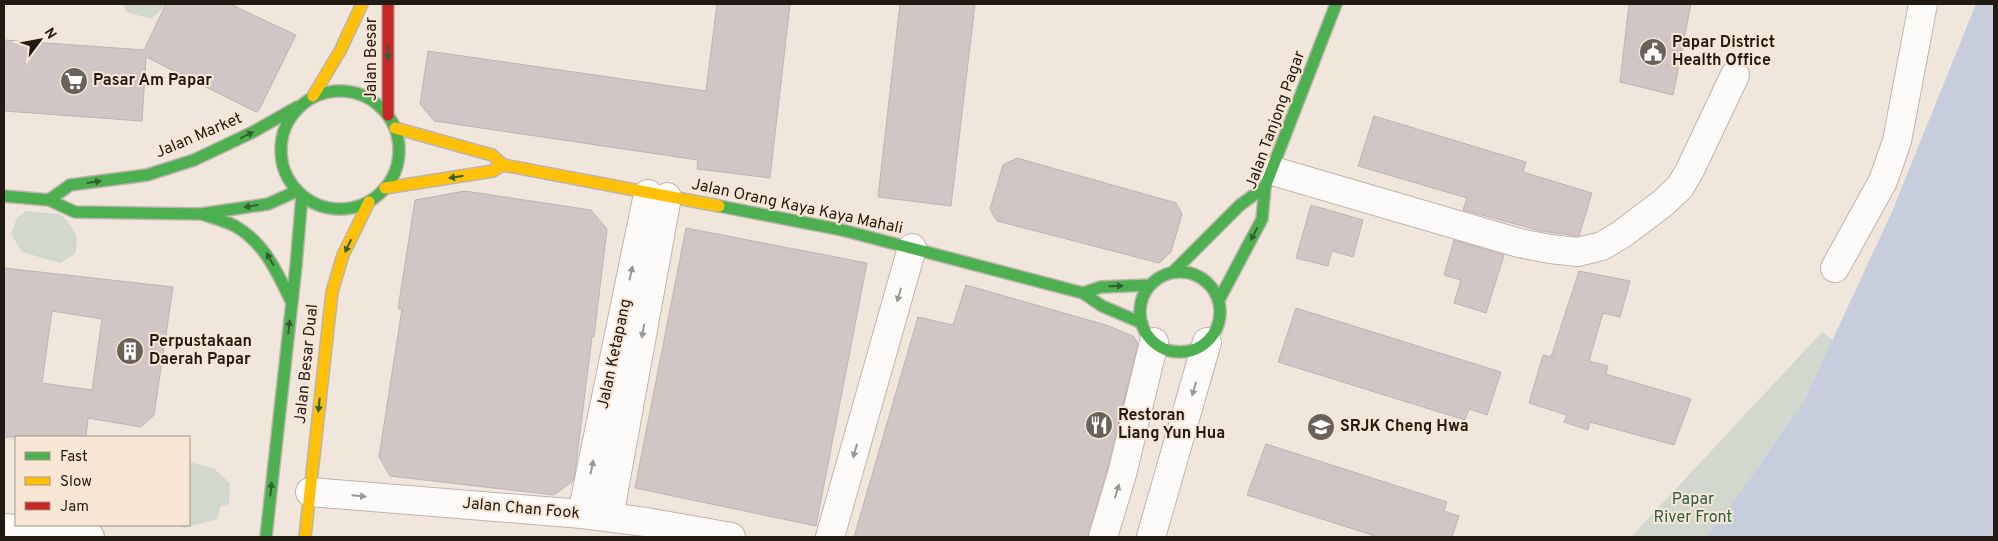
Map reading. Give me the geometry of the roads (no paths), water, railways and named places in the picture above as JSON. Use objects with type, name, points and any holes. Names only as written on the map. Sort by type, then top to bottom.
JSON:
[{"type":"main road","name":"Jalan Besar","points":[[312,96],[340,53],[362,4]]},
{"type":"main road","name":"Jalan Besar","points":[[388,4],[388,115]]},
{"type":"main road","name":"Jalan Tanjong Pagar","points":[[1219,300],[1262,219],[1269,179],[1336,4]]},
{"type":"main road","points":[[333,90],[354,92],[373,100],[388,115],[395,128],[400,149],[396,170],[385,188],[369,202],[353,208],[335,209],[317,204],[300,193],[288,178],[282,163],[283,131],[290,117],[301,105],[312,96],[333,90]]},
{"type":"main road","name":"Jalan Market","points":[[49,200],[70,185],[147,175],[194,160],[253,132],[301,105]]},
{"type":"main road","name":"Jalan Orang Kaya Kaya Mahali","points":[[395,128],[492,155],[503,165],[842,230],[1082,293],[1148,332]]},
{"type":"main road","points":[[385,188],[493,171],[503,165]]},
{"type":"main road","points":[[1173,272],[1240,205],[1269,179]]},
{"type":"main road","points":[[4,196],[49,200],[75,212],[201,214],[268,204],[300,193]]},
{"type":"main road","name":"Jalan Besar Dual","points":[[266,537],[292,303],[300,193]]},
{"type":"main road","name":"Jalan Besar Dual","points":[[305,537],[332,292],[344,255],[369,202]]},
{"type":"main road","points":[[201,214],[234,226],[257,242],[268,254],[292,303]]},
{"type":"main road","points":[[1173,272],[1197,274],[1206,280],[1214,289],[1221,311],[1215,333],[1207,342],[1186,352],[1174,352],[1164,348],[1148,332],[1140,310],[1143,297],[1150,285],[1160,276],[1173,272]]},
{"type":"main road","points":[[1082,293],[1101,286],[1150,285]]},
{"type":"street","points":[[1835,268],[1883,181],[1897,141],[1923,4]]},
{"type":"street","points":[[1269,179],[1519,243],[1578,252],[1602,246],[1622,234],[1664,203],[1680,186],[1736,75]]},
{"type":"street","name":"Jalan Ketapang","points":[[582,514],[658,196]]},
{"type":"street","name":"Jalan Ketapang","points":[[609,517],[658,196]]},
{"type":"street","points":[[830,537],[912,248]]},
{"type":"street","points":[[1103,537],[1122,474],[1148,332]]},
{"type":"street","points":[[1151,537],[1207,342]]},
{"type":"street","name":"Jalan Chan Fook","points":[[310,492],[582,514],[609,517],[646,530],[731,537]]},
{"type":"street","points":[[4,528],[90,537]]},
{"type":"water","points":[[1976,4],[1994,4],[1994,537],[1705,537],[1744,487],[1803,403],[1891,214]]},
{"type":"place","name":"Papar District Health Office","points":[[1653,52]]},
{"type":"place","name":"Pasar Am Papar","points":[[74,81]]},
{"type":"place","name":"Perpustakaan Daerah Papar","points":[[130,351]]},
{"type":"place","name":"Restoran Liang Yun Hua","points":[[1099,425]]},
{"type":"place","name":"SRJK Cheng Hwa","points":[[1321,427]]},
{"type":"park label","name":"Papar River Front","points":[[1693,509]]}]
